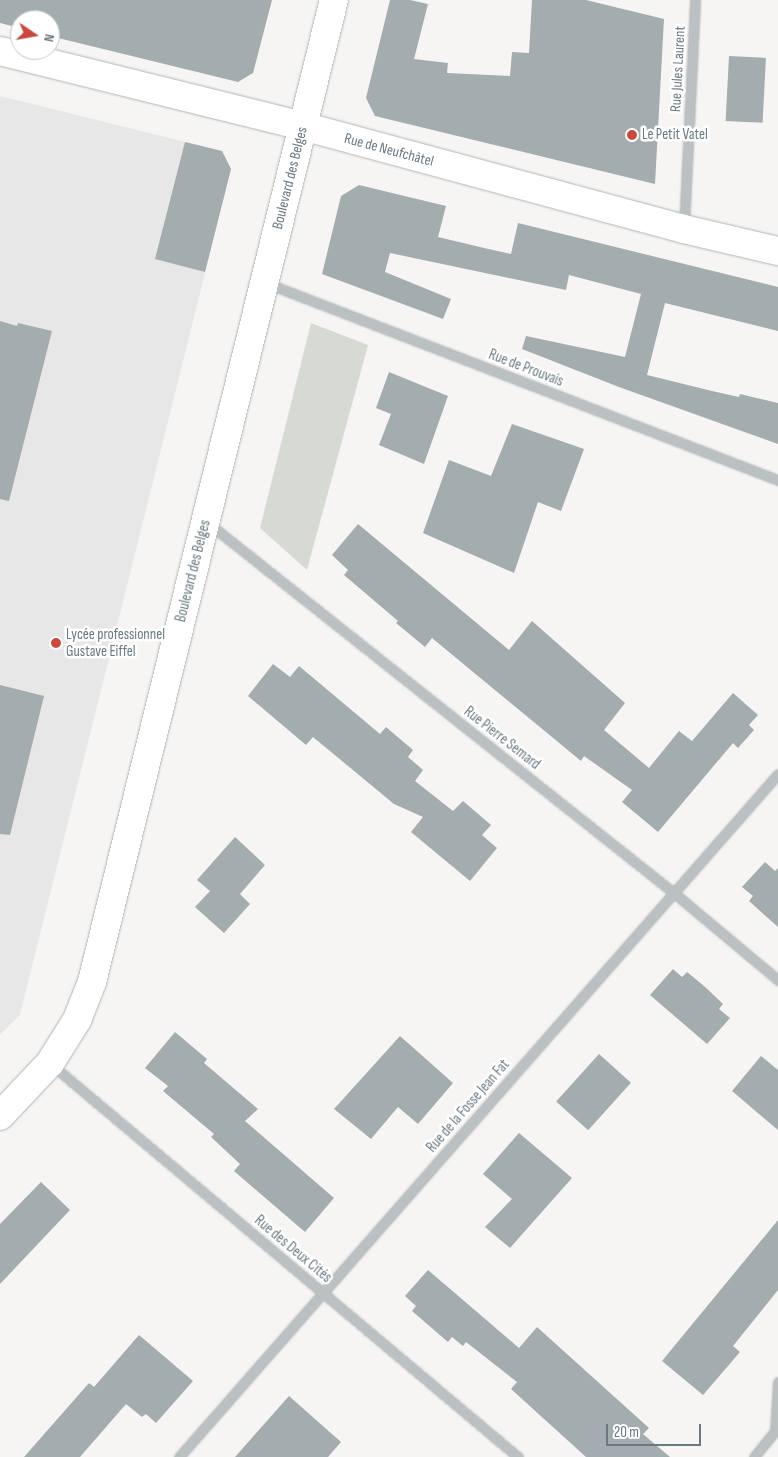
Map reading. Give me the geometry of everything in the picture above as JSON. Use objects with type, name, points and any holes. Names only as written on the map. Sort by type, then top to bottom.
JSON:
[{"type":"main road","name":"Boulevard des Belges","points":[[0,1116],[50,1063],[77,1020],[92,982],[334,0]]},
{"type":"main road","name":"Rue de Neufchâtel","points":[[0,52],[302,126],[684,229],[778,251]]},
{"type":"street","name":"Rue Jules Laurent","points":[[684,229],[695,0]]},
{"type":"street","name":"Rue de Prouvais","points":[[264,282],[778,480]]},
{"type":"street","name":"Rue Pierre Semard","points":[[205,522],[674,892],[778,980]]},
{"type":"street","name":"Rue de la Fosse Jean Fat","points":[[179,1457],[778,774]]},
{"type":"street","name":"Rue des Deux Cités","points":[[50,1063],[518,1457]]},
{"type":"street","points":[[754,1457],[776,1430],[778,1382]]},
{"type":"shaded area","name":"Lycée professionnel Gustave Eiffel","points":[[0,96],[222,151],[231,169],[20,1015],[0,1035]]},
{"type":"shaded area","points":[[311,323],[368,345],[307,570],[260,528]]},
{"type":"building","points":[[0,0],[272,0],[253,73],[238,82],[60,38],[60,10],[10,10],[10,26],[0,23]]},
{"type":"building","points":[[390,0],[410,0],[428,4],[414,59],[448,63],[447,73],[510,76],[512,52],[529,53],[532,0],[586,0],[664,19],[655,184],[375,116],[366,98]]},
{"type":"building","points":[[729,56],[766,58],[763,123],[726,121]]},
{"type":"building","points":[[185,142],[222,151],[231,169],[205,272],[155,259]]},
{"type":"building","points":[[359,185],[446,206],[438,237],[511,254],[518,223],[778,287],[778,331],[665,303],[647,375],[739,397],[740,394],[778,403],[778,444],[619,387],[522,349],[526,336],[625,357],[641,294],[569,275],[566,290],[390,253],[385,272],[451,299],[443,319],[322,274],[341,196]]},
{"type":"building","points":[[0,321],[17,326],[18,323],[52,331],[9,501],[0,499]]},
{"type":"building","points":[[389,372],[448,396],[424,464],[379,445],[391,414],[376,408]]},
{"type":"building","points":[[512,424],[584,449],[561,511],[538,502],[514,573],[423,533],[449,460],[491,476]]},
{"type":"building","points":[[358,524],[509,650],[532,621],[625,703],[604,730],[649,768],[679,731],[692,741],[733,693],[758,715],[749,725],[754,730],[738,748],[733,743],[658,832],[622,802],[632,790],[584,756],[581,761],[432,638],[425,647],[344,575],[348,570],[332,555]]},
{"type":"building","points":[[273,664],[290,677],[299,666],[380,734],[386,727],[413,750],[408,757],[423,770],[415,781],[453,811],[463,801],[491,825],[482,835],[497,848],[470,881],[411,832],[423,817],[394,804],[313,737],[306,745],[248,696]]},
{"type":"building","points":[[0,685],[44,696],[10,835],[0,834]]},
{"type":"building","points":[[235,837],[265,865],[240,894],[250,904],[224,933],[195,907],[210,891],[197,880]]},
{"type":"building","points":[[765,862],[775,871],[778,868],[778,927],[749,901],[753,896],[742,887]]},
{"type":"building","points":[[673,969],[682,977],[687,972],[704,986],[723,1004],[719,1009],[730,1018],[707,1044],[650,995]]},
{"type":"building","points":[[175,1032],[207,1059],[204,1063],[258,1109],[245,1121],[334,1198],[305,1232],[234,1171],[240,1164],[211,1137],[214,1134],[163,1091],[168,1086],[145,1068]]},
{"type":"building","points":[[400,1036],[453,1083],[418,1124],[398,1107],[371,1139],[334,1109]]},
{"type":"building","points":[[599,1054],[631,1083],[588,1130],[556,1102]]},
{"type":"building","points":[[761,1056],[778,1070],[778,1130],[732,1091]]},
{"type":"building","points":[[519,1133],[572,1178],[510,1248],[485,1227],[512,1199],[483,1174]]},
{"type":"building","points":[[41,1182],[70,1210],[0,1284],[0,1224]]},
{"type":"building","points":[[778,1220],[778,1290],[733,1346],[740,1352],[703,1395],[662,1361]]},
{"type":"building","points":[[428,1270],[519,1348],[537,1327],[649,1428],[643,1434],[670,1457],[586,1457],[511,1389],[517,1382],[466,1342],[463,1346],[452,1337],[448,1342],[412,1311],[416,1306],[405,1296]]},
{"type":"building","points":[[139,1335],[193,1381],[156,1423],[146,1414],[142,1417],[126,1404],[80,1457],[24,1457],[89,1383],[94,1387]]},
{"type":"building","points":[[289,1396],[341,1442],[328,1457],[235,1457]]},
{"type":"place","name":"Le Petit Vatel","points":[[632,135]]},
{"type":"place","name":"Lycée professionnel Gustave Eiffel","points":[[56,643]]}]
